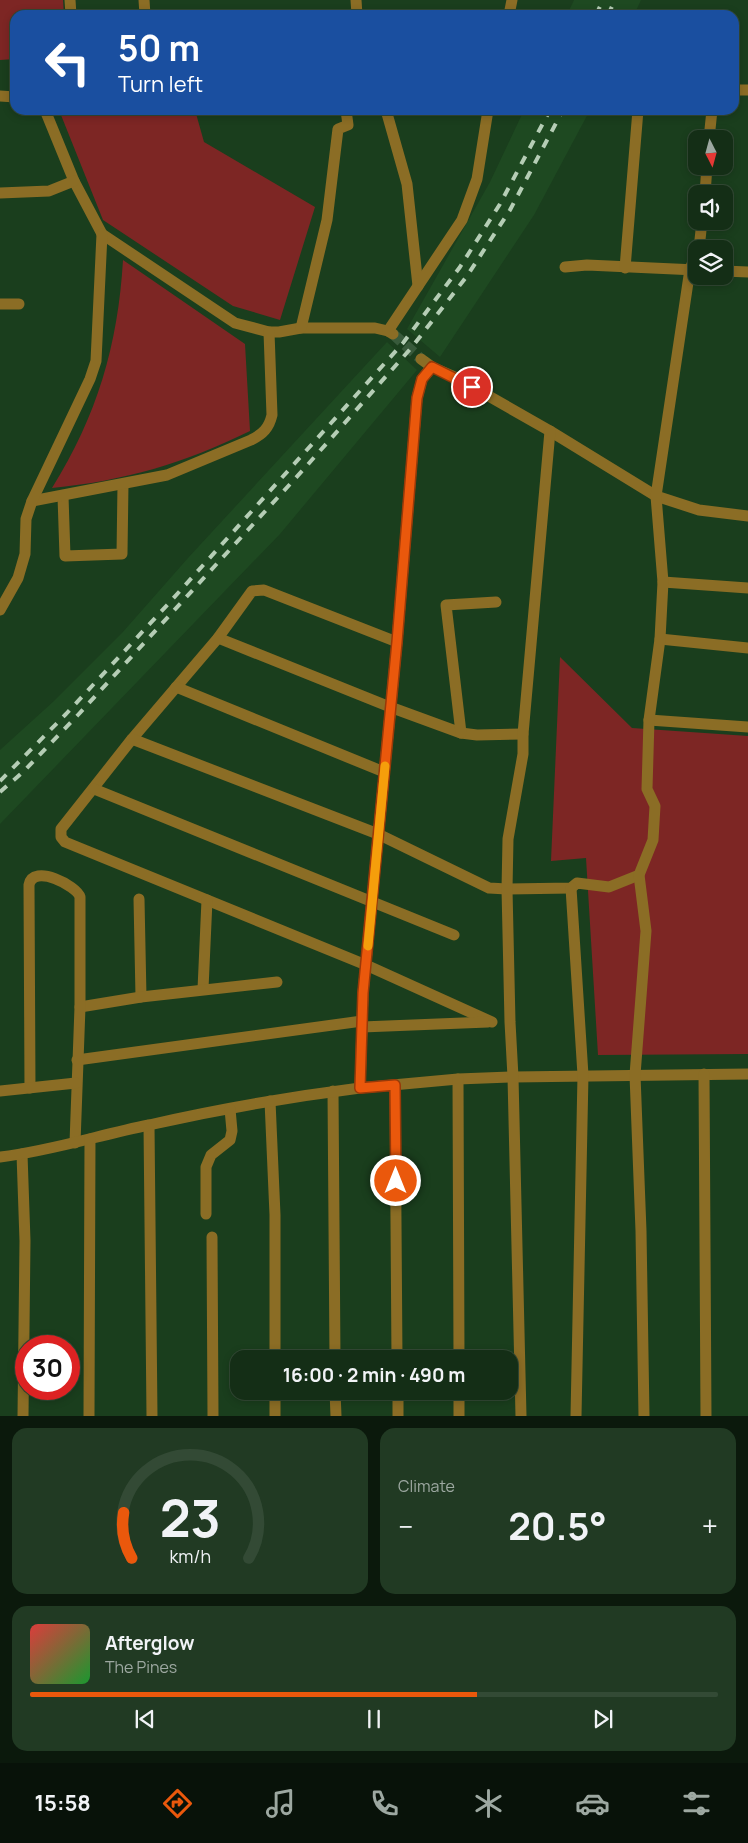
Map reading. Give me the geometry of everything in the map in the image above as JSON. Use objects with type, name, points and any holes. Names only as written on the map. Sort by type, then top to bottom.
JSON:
[{"type":"street","points":[[47,115],[74,181],[102,234],[235,323],[269,332],[301,328],[376,328],[390,332],[462,220],[477,179],[487,115]]},
{"type":"street","points":[[301,328],[326,226],[338,129],[348,125],[347,115]]},
{"type":"street","points":[[387,115],[407,184],[418,286]]},
{"type":"street","points":[[625,268],[638,115]]},
{"type":"street","points":[[710,130],[711,115]]},
{"type":"street","points":[[0,193],[49,191],[74,181]]},
{"type":"street","points":[[0,610],[18,578],[25,554],[26,519],[32,501],[90,379],[96,361],[102,234]]},
{"type":"street","points":[[565,267],[587,265],[688,270]]},
{"type":"street","points":[[733,271],[748,272]]},
{"type":"street","points":[[644,1416],[641,1231],[635,1075],[646,931],[640,875],[653,840],[655,806],[647,789],[648,720],[660,639],[663,582],[656,496],[691,285]]},
{"type":"street","points":[[0,304],[19,304]]},
{"type":"street","points":[[32,501],[167,475],[262,434],[269,425],[272,414],[269,332]]},
{"type":"street","points":[[421,359],[432,367],[456,378],[550,431],[656,496],[699,510],[748,516]]},
{"type":"street","points":[[360,1088],[366,965],[397,642],[417,398],[422,379],[432,367]]},
{"type":"street","points":[[521,1416],[507,889],[508,839],[523,754],[523,734],[550,431]]},
{"type":"street","points":[[63,496],[65,556],[122,554],[123,484]]},
{"type":"street","points":[[663,582],[748,588]]},
{"type":"street","points":[[397,642],[264,590],[256,589],[252,591],[218,638],[132,738],[61,829],[61,837],[65,842],[366,965],[492,1022]]},
{"type":"street","points":[[461,733],[446,604],[496,602]]},
{"type":"street","points":[[218,638],[390,707],[461,733],[477,735],[523,734]]},
{"type":"street","points":[[660,639],[748,648]]},
{"type":"street","points":[[176,687],[384,772]]},
{"type":"street","points":[[648,720],[748,728]]},
{"type":"street","points":[[132,738],[378,834],[489,888],[571,888],[578,883],[609,887],[640,875]]},
{"type":"street","points":[[94,789],[454,935]]},
{"type":"street","points":[[30,1088],[29,885],[33,877],[47,876],[79,893],[80,1007],[75,1143]]},
{"type":"street","points":[[571,888],[583,1075],[576,1416]]},
{"type":"street","points":[[139,898],[141,997]]},
{"type":"street","points":[[203,989],[207,900]]},
{"type":"street","points":[[80,1007],[203,989],[277,982]]},
{"type":"street","points":[[77,1060],[362,1024],[510,1022]]},
{"type":"street","points":[[704,1074],[706,1416]]},
{"type":"street","points":[[0,1157],[75,1143],[149,1124],[270,1101],[360,1088],[513,1076],[748,1074]]},
{"type":"street","points":[[458,1079],[459,1350]]},
{"type":"street","points":[[0,1091],[76,1083]]},
{"type":"street","points":[[395,1085],[397,1350]]},
{"type":"street","points":[[333,1091],[335,1350]]},
{"type":"street","points":[[270,1101],[275,1215],[275,1350]]},
{"type":"street","points":[[206,1214],[206,1167],[211,1155],[230,1140],[232,1131],[230,1109]]},
{"type":"street","points":[[149,1124],[152,1416]]},
{"type":"street","points":[[89,1416],[90,1139]]},
{"type":"street","points":[[22,1154],[25,1241],[23,1416]]},
{"type":"street","points":[[212,1236],[213,1416]]},
{"type":"street","points":[[275,1400],[275,1416]]},
{"type":"street","points":[[335,1400],[336,1416]]},
{"type":"street","points":[[398,1400],[398,1416]]},
{"type":"street","points":[[459,1400],[459,1416]]},
{"type":"shaded area","points":[[0,0],[63,0],[64,10],[10,10],[10,59],[0,60]]},
{"type":"shaded area","points":[[574,0],[641,0],[636,10],[569,10]]},
{"type":"shaded area","points":[[61,115],[196,115],[204,142],[315,207],[280,320],[233,306],[103,220]]},
{"type":"shaded area","points":[[522,115],[587,115],[534,215],[440,357],[407,329],[490,182]]},
{"type":"shaded area","points":[[123,260],[245,344],[250,431],[202,452],[154,469],[104,481],[52,488],[81,434],[93,407],[102,379],[116,321]]},
{"type":"shaded area","points":[[387,342],[417,370],[280,534],[0,824],[0,750],[54,701],[122,633],[188,558]]},
{"type":"shaded area","points":[[560,657],[632,728],[748,736],[748,1054],[598,1055],[586,858],[551,861]]},
{"type":"tunnel","points":[[393,334],[421,359]]},
{"type":"railway","points":[[598,10],[603,0]]},
{"type":"railway","points":[[610,10],[615,0]]},
{"type":"railway","points":[[0,781],[66,714],[170,602],[403,343],[460,267],[500,204],[547,115]]},
{"type":"railway","points":[[0,792],[23,772],[77,716],[303,470],[412,347],[467,276],[510,210],[560,115]]},
{"type":"slow traffic","points":[[368,946],[385,766]]},
{"type":"route","points":[[396,1181],[395,1085],[360,1088],[363,993],[397,642],[415,413],[418,388],[425,374],[432,367],[472,387]]}]
